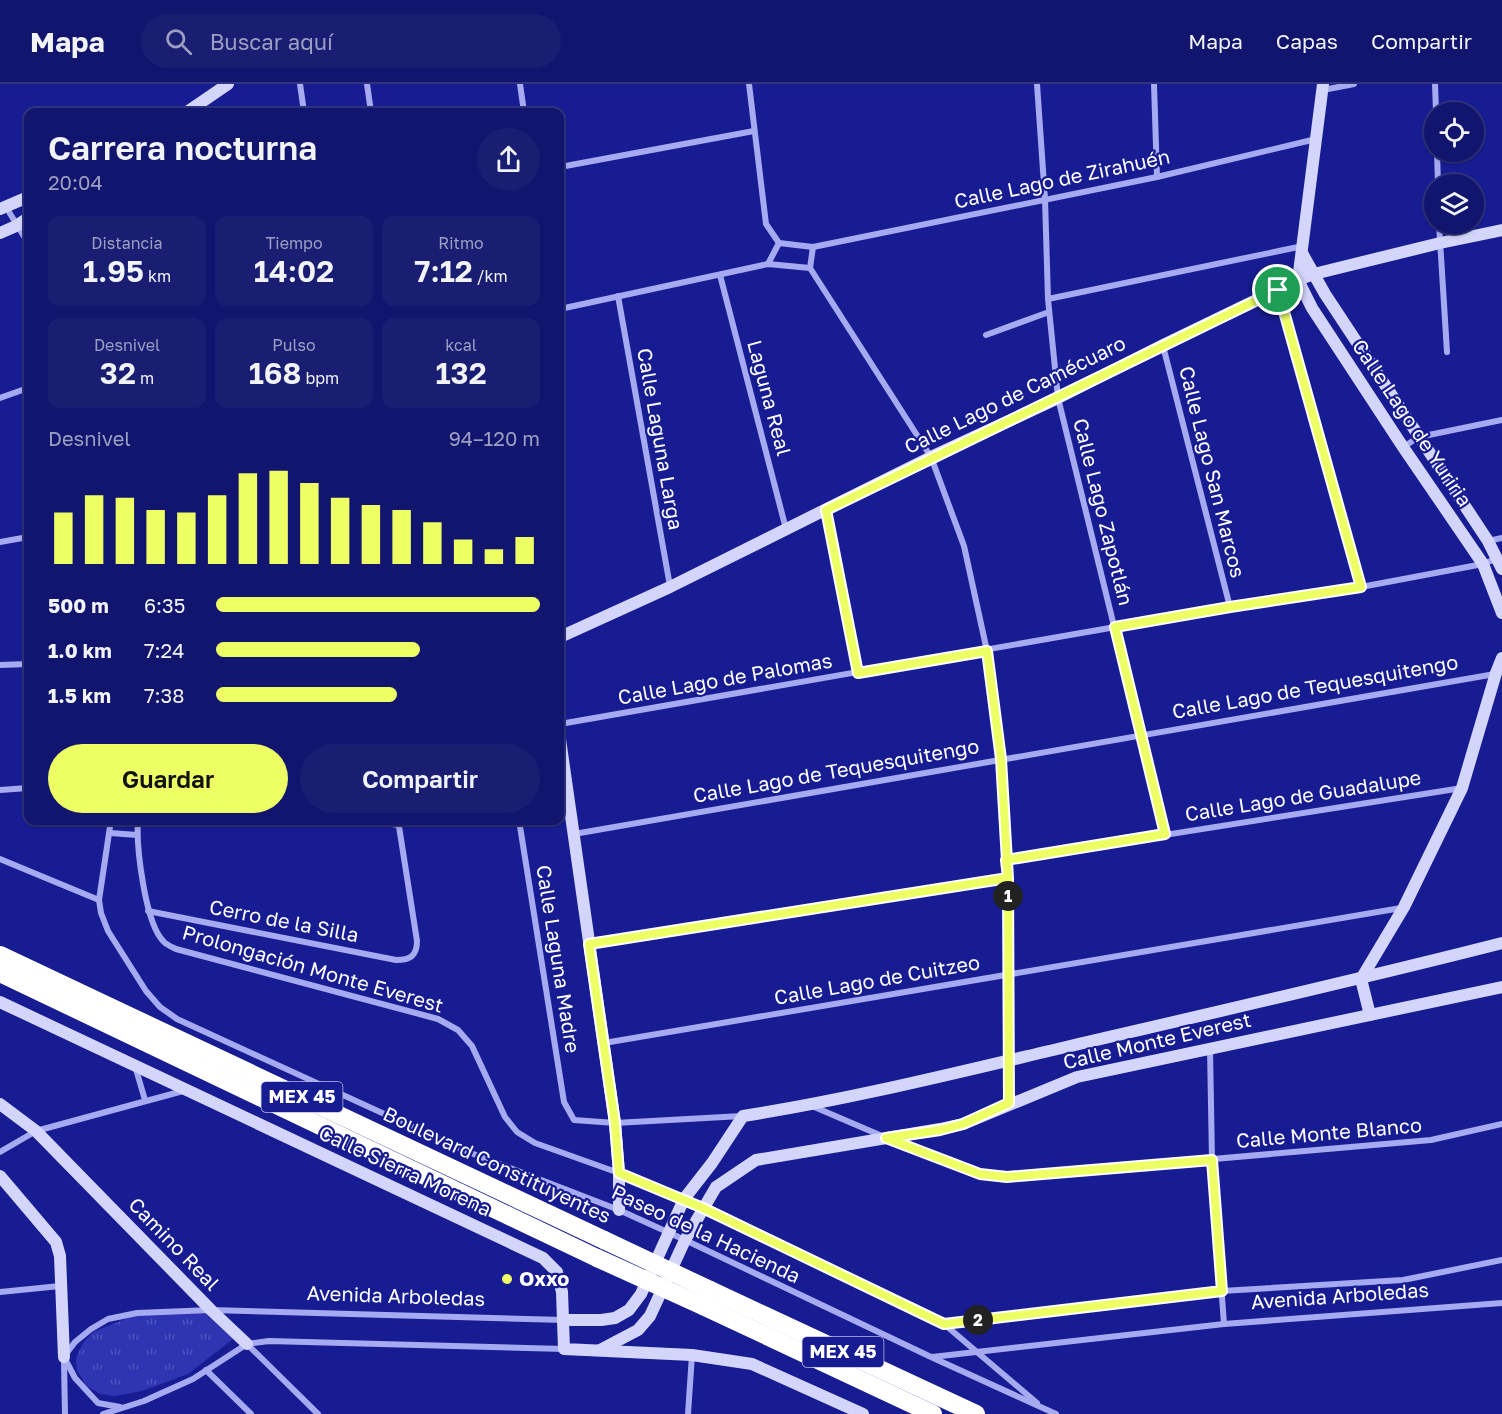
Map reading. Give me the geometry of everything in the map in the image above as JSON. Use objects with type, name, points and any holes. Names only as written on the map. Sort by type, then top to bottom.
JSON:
[{"type":"highway","name":"Boulevard Constituyentes","points":[[0,955],[604,1240],[707,1298],[933,1414]]},
{"type":"highway","name":"Boulevard Constituyentes","points":[[0,974],[597,1258],[707,1298],[976,1414]]},
{"type":"street","points":[[193,108],[228,84]]},
{"type":"street","points":[[300,84],[303,108]]},
{"type":"street","points":[[368,84],[371,108]]},
{"type":"street","points":[[520,84],[523,108]]},
{"type":"street","points":[[749,84],[766,224],[779,243],[768,264]]},
{"type":"street","name":"Calle Lago Zapotlán","points":[[1037,84],[1045,199],[1048,299],[1058,398],[1165,834]]},
{"type":"street","points":[[1154,84],[1157,177]]},
{"type":"street","points":[[1298,280],[1323,87],[1354,84]]},
{"type":"street","points":[[1435,84],[1436,102]]},
{"type":"street","points":[[564,166],[754,131]]},
{"type":"street","name":"Calle Lago de Zirahuén","points":[[779,243],[813,248],[1157,177],[1317,139]]},
{"type":"street","points":[[24,202],[3,208],[24,237]]},
{"type":"street","points":[[0,233],[24,221]]},
{"type":"street","name":"Calle Lago de Camécuaro","points":[[564,636],[670,587],[1298,280],[1440,243],[1502,230]]},
{"type":"street","points":[[1440,234],[1447,352]]},
{"type":"street","points":[[813,248],[810,268],[931,458],[964,546],[987,651],[1001,759],[1008,878],[1009,1103]]},
{"type":"street","points":[[1048,299],[1303,250]]},
{"type":"street","name":"Calle Lago de Yuriria","points":[[1303,250],[1325,294],[1488,541],[1500,564]]},
{"type":"street","points":[[564,308],[768,264],[810,268]]},
{"type":"street","name":"Laguna Real","points":[[720,275],[786,529]]},
{"type":"street","name":"Calle Lago de Yuriria","points":[[1298,280],[1312,308],[1403,447],[1484,564],[1502,613]]},
{"type":"street","points":[[1278,290],[1361,587]]},
{"type":"street","name":"Calle Laguna Larga","points":[[618,296],[670,587]]},
{"type":"street","points":[[986,335],[1049,312]]},
{"type":"street","name":"Calle Lago San Marcos","points":[[1163,345],[1230,607]]},
{"type":"street","points":[[0,398],[24,389]]},
{"type":"street","points":[[1403,447],[1419,437],[1502,420]]},
{"type":"street","points":[[826,510],[858,673]]},
{"type":"street","points":[[0,542],[24,538]]},
{"type":"street","points":[[1488,541],[1502,538]]},
{"type":"street","name":"Calle Lago de Palomas","points":[[564,723],[1230,607],[1361,587],[1484,564],[1500,564]]},
{"type":"street","points":[[1370,1015],[1360,979],[1404,907],[1462,788],[1502,658]]},
{"type":"street","points":[[0,664],[24,664]]},
{"type":"street","name":"Calle Lago de Tequesquitengo","points":[[573,834],[1496,674]]},
{"type":"street","points":[[564,769],[615,1123],[619,1173],[618,1210]]},
{"type":"street","points":[[0,790],[24,788]]},
{"type":"street","name":"Calle Lago de Guadalupe","points":[[1006,860],[1462,788]]},
{"type":"street","points":[[0,859],[99,900],[111,825]]},
{"type":"street","name":"Prolongación Monte Everest","points":[[138,825],[137,835],[148,911],[156,931],[164,942],[176,949],[438,1019],[458,1030],[472,1046],[505,1117],[517,1132],[536,1143],[619,1173]]},
{"type":"street","name":"Cerro de la Silla","points":[[148,911],[396,960],[406,960],[413,957],[417,949],[417,941],[398,825]]},
{"type":"street","name":"Calle Laguna Madre","points":[[520,825],[564,1102]]},
{"type":"street","points":[[110,833],[137,835]]},
{"type":"street","points":[[589,944],[1008,878]]},
{"type":"street","name":"Paseo de la Hacienda","points":[[99,900],[108,932],[146,991],[160,1007],[177,1018],[464,1150],[618,1210],[685,1240],[931,1358],[1056,1414]]},
{"type":"street","name":"Calle Lago de Cuitzeo","points":[[603,1043],[1404,907]]},
{"type":"street","name":"Calle Monte Everest","points":[[564,1102],[574,1120],[615,1123],[743,1116],[811,1105],[1360,979],[1502,943]]},
{"type":"street","name":"Calle Monte Everest","points":[[600,1350],[638,1330],[650,1316],[685,1240],[717,1187],[756,1160],[940,1130],[963,1124],[1009,1103],[1077,1077],[1502,987]]},
{"type":"street","name":"Calle Sierra Morena","points":[[0,1002],[543,1258],[557,1272],[562,1292],[565,1320],[564,1349]]},
{"type":"street","points":[[1210,1048],[1212,1160],[1224,1324]]},
{"type":"street","points":[[135,1065],[145,1100]]},
{"type":"street","points":[[0,1152],[36,1131],[187,1090]]},
{"type":"street","name":"Camino Real","points":[[0,1104],[36,1131],[318,1414]]},
{"type":"street","name":"Calle Monte Blanco","points":[[811,1105],[886,1138],[980,1174],[1007,1177],[1431,1140],[1502,1124]]},
{"type":"street","points":[[669,1233],[684,1199],[743,1116]]},
{"type":"street","points":[[619,1173],[684,1199],[944,1324],[1042,1407]]},
{"type":"street","points":[[0,1176],[56,1242],[60,1256],[65,1414]]},
{"type":"street","name":"Avenida Arboledas","points":[[64,1357],[75,1342],[91,1329],[108,1319],[137,1313],[212,1310],[565,1320],[615,1318],[629,1310],[641,1294],[669,1233]]},
{"type":"street","name":"Avenida Arboledas","points":[[944,1324],[1222,1291],[1403,1280],[1502,1260]]},
{"type":"street","points":[[0,1292],[60,1286]]},
{"type":"street","name":"Avenida Arboledas","points":[[931,1358],[1224,1324],[1502,1303]]},
{"type":"street","points":[[103,1414],[144,1401],[194,1379],[247,1344],[269,1341],[600,1350],[692,1355],[752,1364],[863,1414]]},
{"type":"street","points":[[688,1414],[692,1355]]},
{"type":"street","points":[[64,1357],[75,1378],[98,1403],[123,1408]]},
{"type":"street","points":[[206,1370],[251,1414]]},
{"type":"green space","points":[[204,1312],[233,1339],[188,1374],[142,1391],[115,1396],[100,1394],[87,1386],[77,1371],[76,1358],[83,1343],[93,1332],[135,1315]]},
{"type":"place","name":"Oxxo","points":[[507,1279]]},
{"type":"route","points":[[1278,290],[826,510],[858,673],[987,651],[1001,759],[1006,860],[1008,878],[1009,1103],[963,1124],[886,1138],[980,1174],[1007,1177],[1212,1160],[1222,1291],[944,1324],[684,1199],[619,1173],[615,1123],[589,944],[1008,878],[1006,860],[1165,834],[1115,627],[1361,587],[1278,290]]}]
